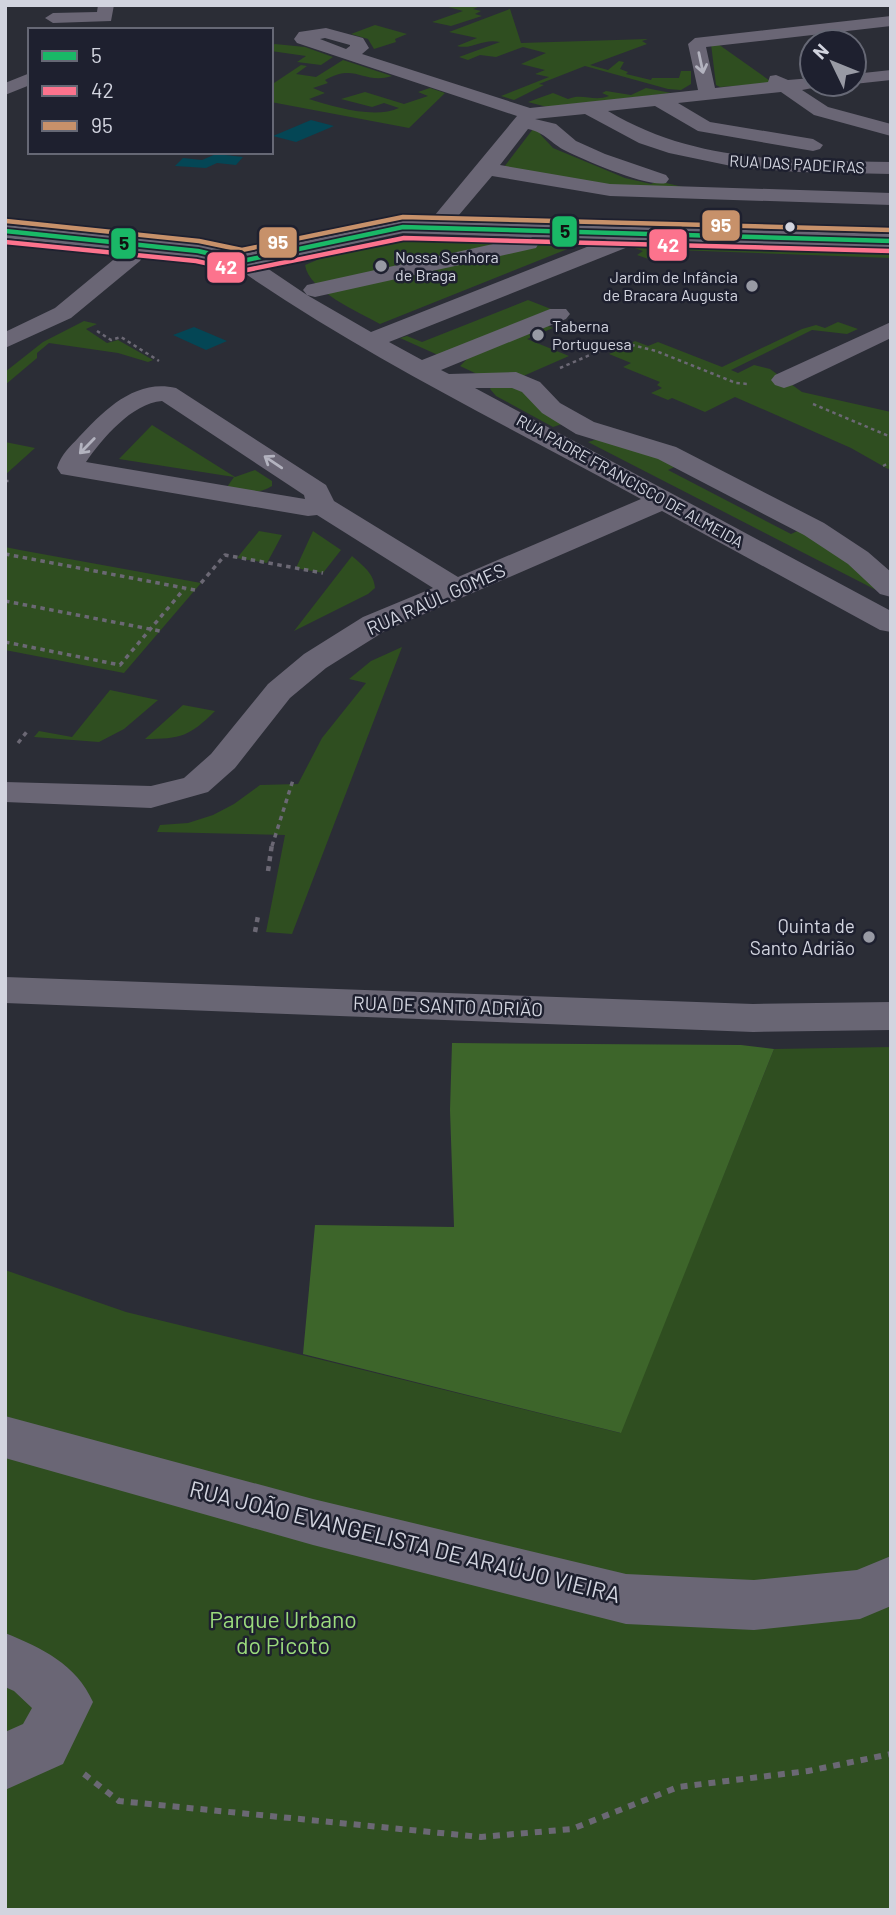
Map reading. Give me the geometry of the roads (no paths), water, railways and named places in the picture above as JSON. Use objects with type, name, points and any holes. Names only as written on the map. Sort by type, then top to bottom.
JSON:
[{"type":"main road","points":[[5,231],[198,251],[242,261]]},
{"type":"main road","name":"RUA DE SANTO ADRIÃO","points":[[5,990],[753,1017],[891,1016]]},
{"type":"street","points":[[54,18],[105,17],[106,5]]},
{"type":"street","points":[[708,96],[697,44],[718,39],[891,21]]},
{"type":"street","points":[[782,33],[798,43]]},
{"type":"street","points":[[718,39],[740,55]]},
{"type":"street","points":[[348,55],[526,118],[549,128],[569,145],[637,173],[711,193]]},
{"type":"street","points":[[762,71],[821,111],[891,130]]},
{"type":"street","points":[[868,77],[891,75]]},
{"type":"street","points":[[5,90],[28,79]]},
{"type":"street","points":[[438,226],[526,118],[589,107],[798,84]]},
{"type":"street","points":[[659,100],[705,127],[806,145],[830,146]]},
{"type":"street","name":"RUA DAS PADEIRAS","points":[[589,107],[644,138],[704,157],[745,163],[891,168]]},
{"type":"street","points":[[487,169],[610,190],[891,199]]},
{"type":"street","points":[[242,261],[403,227],[891,241]]},
{"type":"street","points":[[369,341],[640,234]]},
{"type":"street","points":[[315,290],[540,240]]},
{"type":"street","points":[[5,341],[63,313],[132,256]]},
{"type":"street","name":"RUA PADRE FRANCISCO DE ALMEIDA","points":[[242,261],[294,297],[369,341],[888,617]]},
{"type":"street","points":[[432,375],[558,314]]},
{"type":"street","points":[[775,382],[891,329]]},
{"type":"street","points":[[5,360],[32,340]]},
{"type":"street","points":[[432,375],[516,380],[531,387],[551,408],[585,428],[667,453],[814,529],[858,558],[891,588]]},
{"type":"street","points":[[322,506],[308,508],[71,468],[73,459],[131,401],[144,394],[167,393],[316,491],[322,506],[456,588]]},
{"type":"street","points":[[552,438],[585,428]]},
{"type":"street","name":"RUA RAÚL GOMES","points":[[5,792],[151,797],[196,785],[223,761],[244,730],[279,691],[315,661],[374,624],[665,499]]},
{"type":"street","name":"RUA JOÃO EVANGELISTA DE ARAÚJO VIEIRA","points":[[5,1437],[313,1522],[626,1600],[754,1605],[860,1594],[891,1580]]},
{"type":"street","points":[[5,1659],[33,1672],[65,1702],[24,1753]]},
{"type":"water","points":[[311,120],[334,126],[296,142],[273,136]]},
{"type":"water","points":[[216,154],[243,157],[236,165],[217,163],[206,168],[175,166],[183,158],[202,160]]},
{"type":"water","points":[[194,327],[227,341],[206,350],[173,335]]},
{"type":"place","name":"Nossa Senhora de Braga","points":[[381,266]]},
{"type":"place","name":"Jardim de Infância de Bracara Augusta","points":[[752,286]]},
{"type":"place","name":"Taberna Portuguesa","points":[[538,335]]},
{"type":"place","name":"Quinta de Santo Adrião","points":[[869,937]]},
{"type":"park label","name":"Parque Urbano do Picoto","points":[[283,1633]]}]
